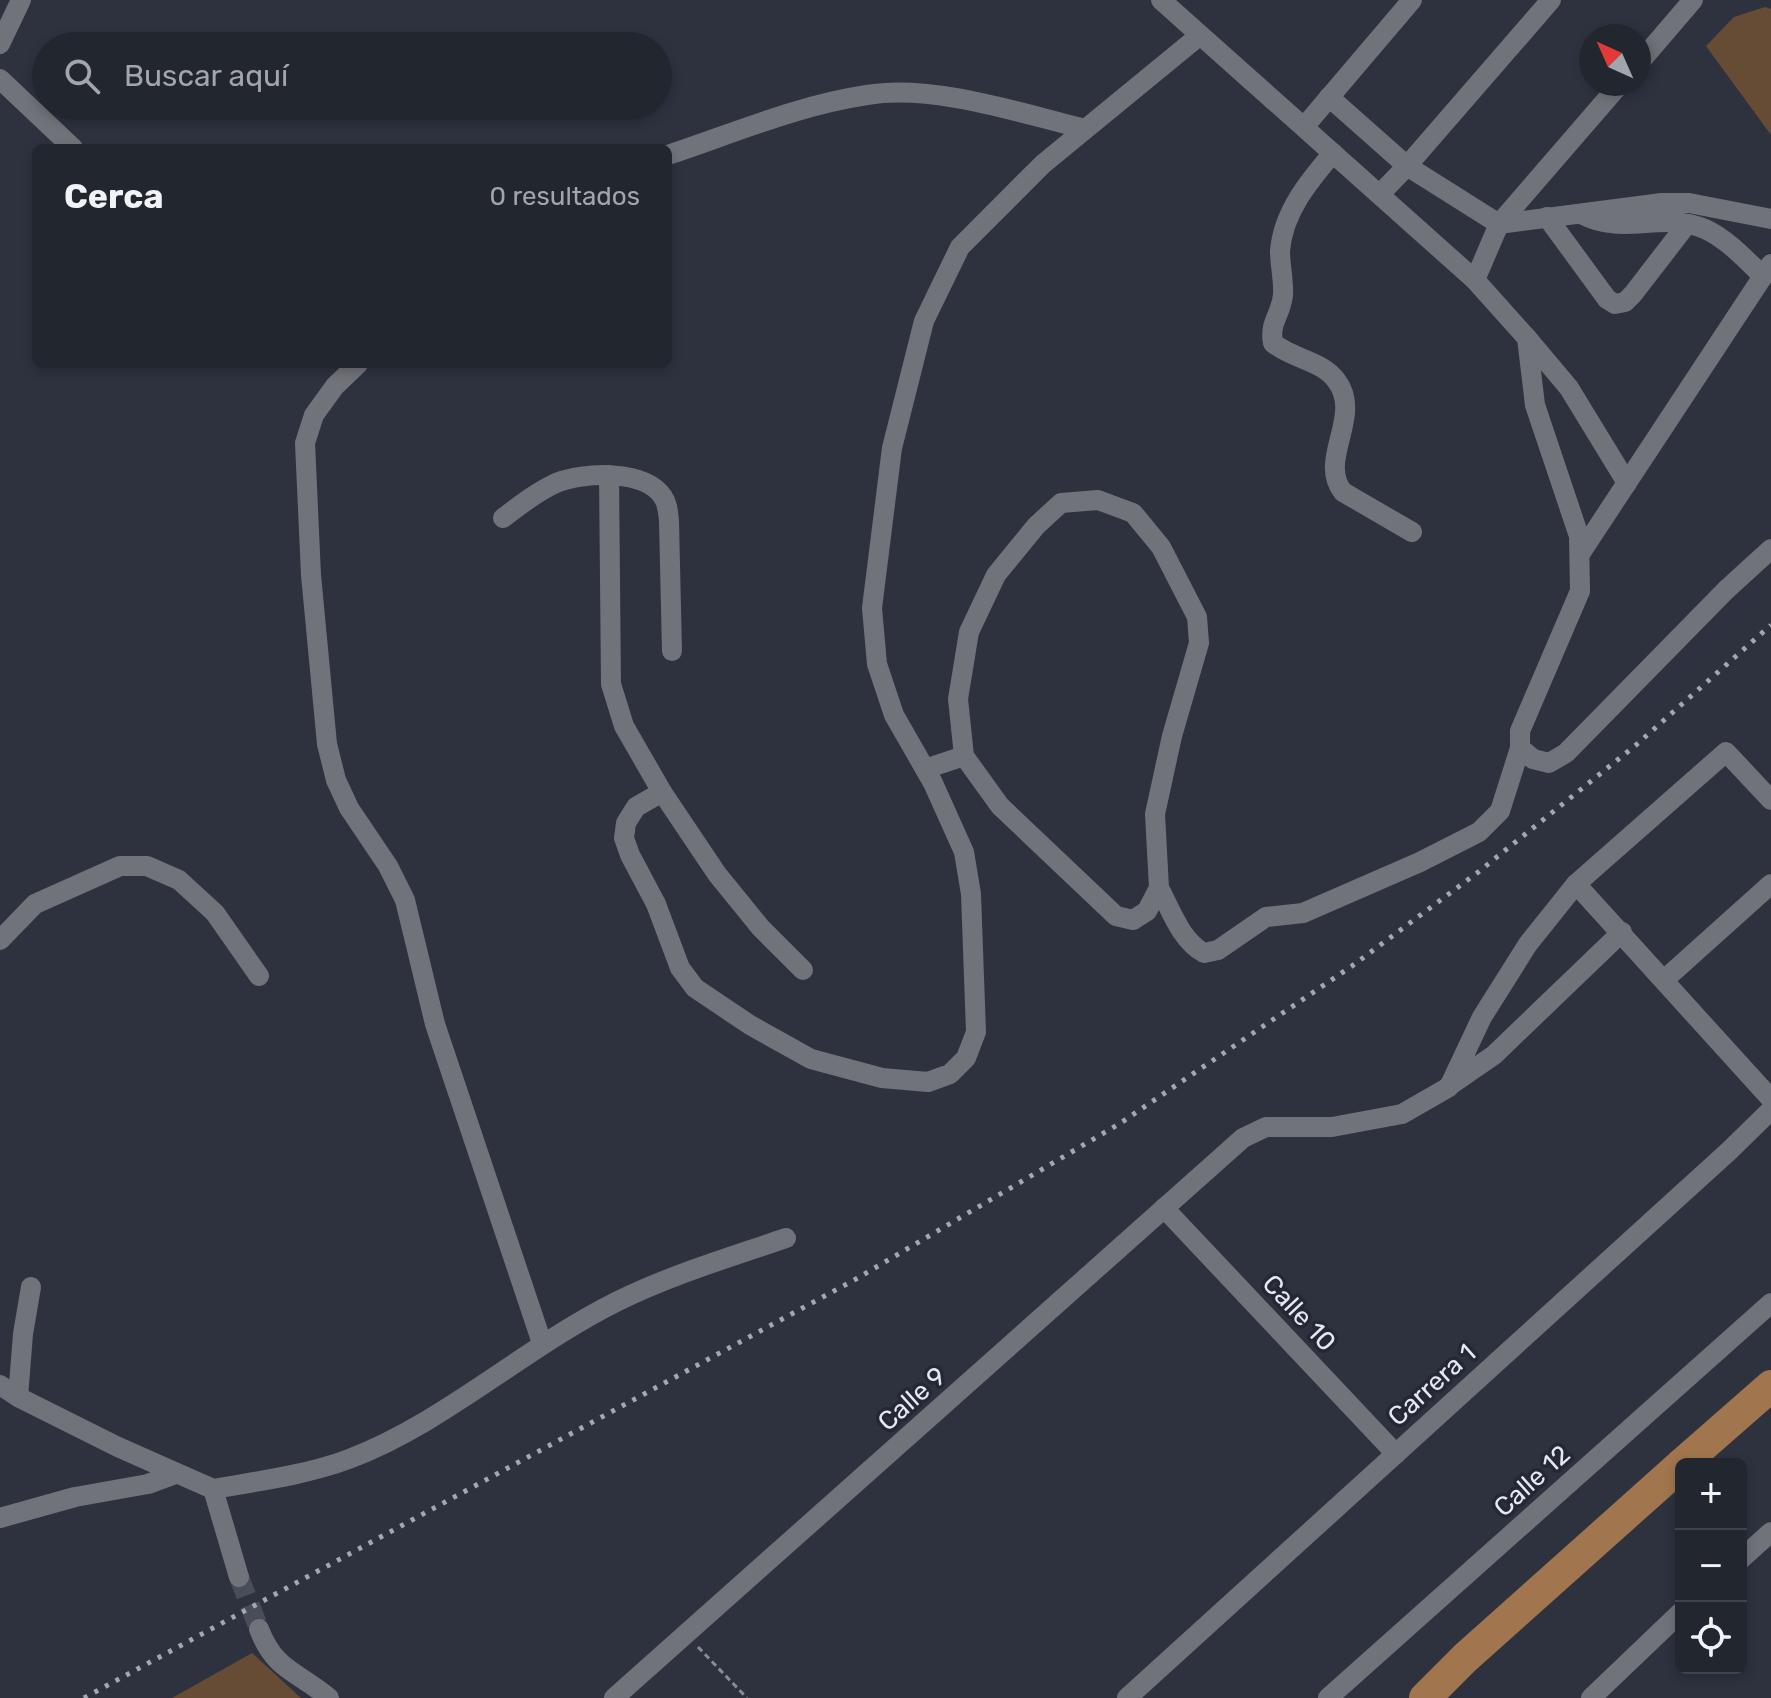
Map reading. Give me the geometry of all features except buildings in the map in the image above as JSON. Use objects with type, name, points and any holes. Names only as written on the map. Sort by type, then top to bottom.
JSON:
[{"type":"street","points":[[0,44],[21,0]]},
{"type":"street","points":[[1161,0],[1475,280],[1569,388],[1627,483]]},
{"type":"street","points":[[1304,127],[1412,0]]},
{"type":"street","points":[[1380,194],[1551,0]]},
{"type":"street","points":[[1651,49],[1693,0]]},
{"type":"street","points":[[662,792],[636,807],[626,823],[624,838],[656,904],[680,968],[695,988],[750,1025],[811,1059],[882,1078],[928,1082],[950,1074],[966,1058],[976,1032],[969,872],[964,852],[925,769],[894,715],[877,664],[872,608],[896,434],[924,321],[960,247],[1043,164],[1199,36]]},
{"type":"street","points":[[0,79],[32,109]]},
{"type":"street","points":[[672,154],[791,112],[869,94],[904,93],[971,101],[1085,129]]},
{"type":"street","points":[[1475,280],[1499,224],[1610,96]]},
{"type":"street","points":[[1329,97],[1407,166],[1499,224],[1579,213],[1631,215],[1696,226],[1725,240],[1767,270],[1580,554]]},
{"type":"street","points":[[43,120],[69,144]]},
{"type":"street","points":[[1333,153],[1296,201],[1283,236],[1280,252],[1282,305],[1271,331],[1273,343],[1285,353],[1323,368],[1343,390],[1347,404],[1334,471],[1335,482],[1343,492],[1412,532]]},
{"type":"street","points":[[1631,215],[1689,203],[1771,219]]},
{"type":"street","points":[[1547,217],[1607,299],[1615,304],[1625,302],[1696,226],[1718,209]]},
{"type":"street","points":[[1159,888],[1147,911],[1133,920],[1116,916],[1000,806],[964,756],[958,699],[969,632],[996,575],[1036,526],[1061,503],[1098,500],[1133,513],[1161,547],[1197,617],[1199,643],[1172,736],[1155,814],[1159,888],[1193,947],[1204,953],[1218,950],[1266,917],[1303,913],[1420,862],[1479,832],[1500,811],[1520,748],[1520,731],[1580,591],[1579,536],[1535,405],[1527,338]]},
{"type":"street","points":[[354,368],[335,386],[314,415],[305,443],[311,575],[327,744],[336,780],[349,808],[388,866],[405,900],[435,1024],[542,1343]]},
{"type":"street","points":[[503,518],[556,483],[584,475],[636,480],[661,494],[667,504],[669,521],[672,651]]},
{"type":"street","points":[[609,475],[611,684],[624,726],[662,792],[717,874],[760,927],[803,970]]},
{"type":"street","points":[[1520,748],[1533,759],[1549,763],[1566,753],[1726,590],[1771,549]]},
{"type":"street","points":[[1449,1087],[1482,1017],[1505,980],[1528,944],[1576,884],[1726,752],[1771,800]]},
{"type":"street","points":[[925,769],[964,756]]},
{"type":"street","points":[[0,940],[35,904],[120,866],[147,866],[179,880],[215,913],[259,976]]},
{"type":"street","points":[[1576,884],[1771,1099]]},
{"type":"street","points":[[1664,980],[1771,884]]},
{"type":"street","points":[[1449,1087],[1494,1055],[1622,932]]},
{"type":"street","name":"Calle 9","points":[[614,1698],[1243,1138],[1266,1127],[1332,1127],[1402,1114],[1449,1087]]},
{"type":"street","name":"Carrera 1","points":[[1127,1698],[1771,1110]]},
{"type":"street","name":"Calle 10","points":[[1164,1208],[1396,1454]]},
{"type":"street","points":[[0,1385],[18,1397],[175,1474],[213,1489],[283,1478],[350,1459],[434,1416],[542,1343],[615,1303],[664,1280],[786,1238]]},
{"type":"street","points":[[18,1397],[23,1334],[31,1287]]},
{"type":"street","name":"Calle 12","points":[[1328,1698],[1771,1303]]},
{"type":"street","points":[[0,1518],[75,1497],[148,1484],[175,1474]]},
{"type":"street","points":[[213,1489],[239,1577]]},
{"type":"street","points":[[1747,1554],[1771,1532]]},
{"type":"street","points":[[1591,1698],[1675,1618]]},
{"type":"street","points":[[259,1629],[267,1650],[276,1661],[329,1698]]},
{"type":"path","points":[[687,1635],[747,1698]]},
{"type":"shaded area","points":[[1765,7],[1771,9],[1771,135],[1706,46],[1734,17]]},
{"type":"shaded area","points":[[252,1653],[301,1698],[172,1698]]},
{"type":"waterway","points":[[1689,1458],[1771,1386]]},
{"type":"waterway","points":[[1425,1698],[1465,1658],[1675,1470]]},
{"type":"tunnel","points":[[239,1577],[259,1629]]},
{"type":"railway","points":[[84,1698],[856,1279],[1119,1124],[1352,966],[1477,873],[1636,745],[1771,625]]}]
